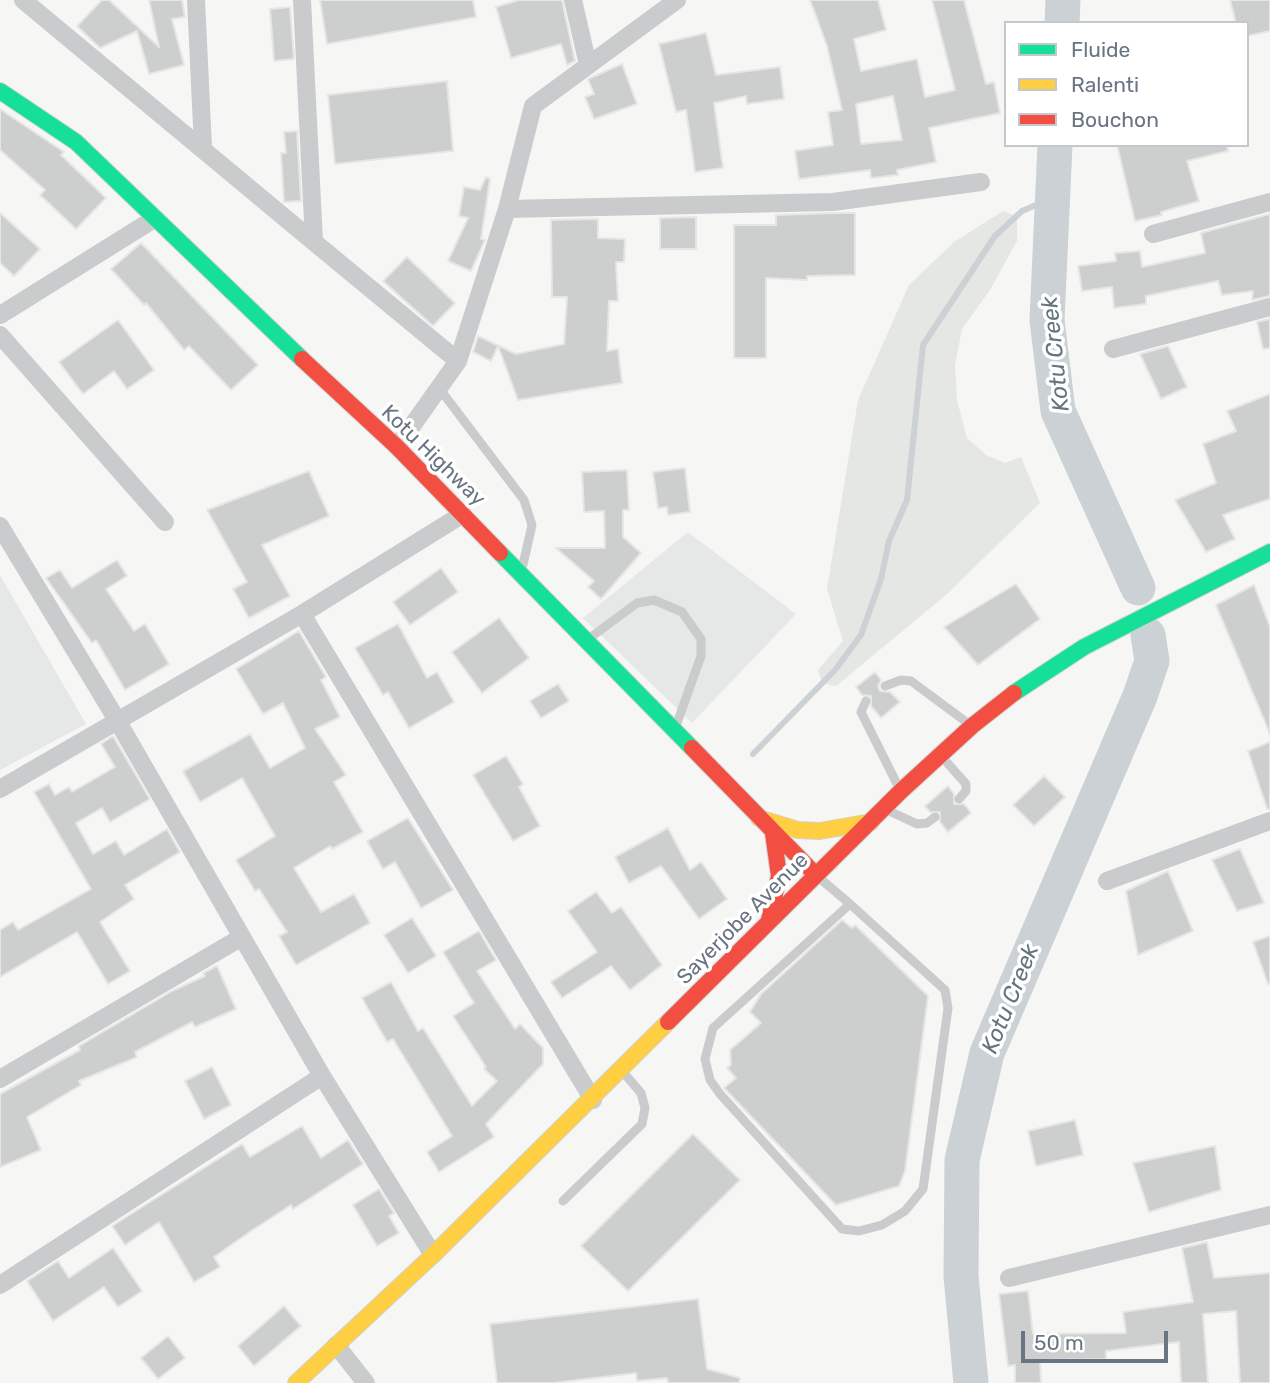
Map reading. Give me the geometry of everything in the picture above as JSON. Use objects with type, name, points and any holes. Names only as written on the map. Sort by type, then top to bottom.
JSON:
[{"type":"main road","name":"Kotu Highway","points":[[0,91],[76,142],[153,219],[397,447],[816,875]]},
{"type":"main road","name":"Sayerjobe Avenue","points":[[296,1383],[593,1100],[901,791],[972,726],[1027,683],[1084,648],[1150,611],[1270,552]]},
{"type":"main road","points":[[759,818],[798,830],[820,831],[871,822]]},
{"type":"main road","points":[[768,923],[778,883],[774,833]]},
{"type":"street","points":[[23,0],[458,361]]},
{"type":"street","points":[[195,0],[203,147]]},
{"type":"street","points":[[302,0],[314,242]]},
{"type":"street","points":[[573,0],[587,65]]},
{"type":"street","points":[[397,447],[458,361],[507,209],[533,106],[677,0]]},
{"type":"street","points":[[507,209],[834,202],[981,182]]},
{"type":"street","points":[[1153,234],[1270,202]]},
{"type":"street","points":[[0,315],[153,219]]},
{"type":"street","points":[[1113,349],[1270,307]]},
{"type":"street","points":[[0,334],[164,522]]},
{"type":"street","points":[[0,789],[302,614],[463,514]]},
{"type":"street","points":[[0,526],[117,720],[322,1076],[433,1255]]},
{"type":"street","points":[[302,614],[593,1100]]},
{"type":"street","points":[[1107,881],[1270,821]]},
{"type":"street","points":[[0,1079],[242,937]]},
{"type":"street","points":[[0,1285],[322,1076]]},
{"type":"street","points":[[1009,1278],[1270,1215]]},
{"type":"street","points":[[336,1345],[366,1383]]},
{"type":"lane","points":[[439,388],[524,500],[531,525],[521,574]]},
{"type":"lane","points":[[586,641],[637,603],[654,600],[682,612],[701,639],[701,656],[674,731]]},
{"type":"lane","points":[[885,685],[901,680],[911,681],[972,726]]},
{"type":"lane","points":[[866,701],[861,712],[901,791]]},
{"type":"lane","points":[[940,754],[966,784],[966,792],[959,799]]},
{"type":"lane","points":[[885,808],[917,824],[927,824],[935,817]]},
{"type":"lane","points":[[816,875],[850,904],[945,990],[948,1008],[923,1189],[905,1211],[882,1225],[859,1231],[842,1229],[719,1094],[710,1080],[705,1059],[713,1028],[850,904]]},
{"type":"lane","points":[[563,1201],[642,1124],[645,1108],[641,1093],[622,1071]]},
{"type":"shaded area","points":[[1003,211],[1017,216],[1017,241],[990,290],[962,329],[955,365],[957,400],[967,438],[986,455],[1005,463],[1021,457],[1040,503],[947,594],[836,686],[822,683],[818,670],[843,641],[827,589],[858,400],[909,285],[954,242]]},
{"type":"shaded area","points":[[688,532],[796,614],[692,723],[583,618]]},
{"type":"shaded area","points":[[0,575],[86,724],[0,770]]},
{"type":"building","points":[[102,0],[109,0],[159,47],[149,0],[182,0],[185,17],[172,19],[184,65],[149,74],[137,31],[100,48],[77,26]]},
{"type":"building","points":[[320,0],[473,0],[476,17],[327,44]]},
{"type":"building","points":[[519,0],[562,0],[575,61],[567,65],[561,44],[511,58],[496,7]]},
{"type":"building","points":[[810,0],[878,0],[886,30],[854,39],[861,71],[917,59],[925,97],[955,90],[932,0],[964,0],[986,84],[994,82],[1000,113],[929,128],[936,162],[897,170],[898,175],[871,178],[870,170],[799,179],[795,151],[833,145],[828,112],[842,110],[827,46]],"holes":[[[893,96],[902,140],[861,144],[856,104]]]},
{"type":"building","points":[[1230,0],[1270,0],[1270,31],[1249,36],[1249,21],[1235,21]]},
{"type":"building","points":[[290,7],[294,59],[274,61],[270,9]]},
{"type":"building","points":[[706,33],[716,75],[780,67],[784,99],[747,104],[746,96],[714,103],[723,168],[695,172],[686,110],[676,112],[659,44]]},
{"type":"building","points":[[622,64],[637,104],[594,119],[585,97],[594,94],[588,79]]},
{"type":"building","points":[[447,81],[453,151],[335,164],[328,95]]},
{"type":"building","points":[[0,109],[64,152],[61,155],[106,198],[76,229],[40,195],[45,190],[0,150]]},
{"type":"building","points":[[297,131],[301,201],[284,202],[281,153],[286,153],[284,132]]},
{"type":"building","points":[[1117,147],[1227,147],[1228,151],[1187,161],[1199,201],[1161,212],[1162,215],[1135,221]]},
{"type":"building","points":[[486,177],[490,179],[481,239],[485,240],[471,271],[448,261],[468,218],[459,216],[464,187],[480,190]]},
{"type":"building","points":[[0,213],[40,249],[14,276],[0,263]]},
{"type":"building","points":[[855,213],[855,275],[807,276],[807,280],[766,278],[766,358],[734,358],[734,225],[776,225],[776,215]]},
{"type":"building","points":[[1270,214],[1270,296],[1252,300],[1253,291],[1222,295],[1218,281],[1146,296],[1146,304],[1114,308],[1112,287],[1082,291],[1078,266],[1116,261],[1115,253],[1140,251],[1142,267],[1205,253],[1201,233]]},
{"type":"building","points":[[696,217],[696,249],[660,249],[660,218]]},
{"type":"building","points":[[598,219],[598,238],[625,239],[624,262],[616,262],[618,301],[609,301],[607,351],[618,349],[622,383],[518,400],[498,346],[491,361],[473,352],[478,336],[516,354],[564,344],[567,297],[552,297],[551,220]]},
{"type":"building","points":[[141,243],[258,365],[231,390],[189,346],[184,350],[146,303],[144,305],[111,269]]},
{"type":"building","points":[[407,257],[455,303],[433,326],[383,281]]},
{"type":"building","points":[[1270,319],[1270,348],[1263,349],[1257,322]]},
{"type":"building","points":[[118,320],[154,370],[127,389],[114,371],[83,394],[59,362]]},
{"type":"building","points":[[1168,346],[1187,387],[1161,399],[1140,354]]},
{"type":"building","points":[[1270,394],[1270,499],[1223,515],[1235,539],[1206,552],[1175,500],[1216,483],[1203,444],[1236,431],[1227,411]]},
{"type":"building","points":[[685,468],[690,512],[668,515],[667,507],[658,508],[653,472]]},
{"type":"building","points":[[627,470],[629,510],[623,510],[623,537],[641,553],[601,599],[588,587],[594,581],[556,548],[605,548],[604,511],[584,512],[582,472]]},
{"type":"building","points":[[309,471],[329,516],[262,545],[290,596],[249,618],[233,589],[247,582],[207,510]]},
{"type":"building","points":[[117,560],[127,576],[106,589],[134,631],[145,624],[169,664],[125,690],[96,640],[92,643],[46,578],[60,570],[72,588]]},
{"type":"building","points":[[441,568],[458,592],[410,625],[393,602]]},
{"type":"building","points":[[1016,584],[1040,619],[978,665],[944,627]]},
{"type":"building","points":[[1254,585],[1270,627],[1270,734],[1216,605]]},
{"type":"building","points":[[499,618],[529,658],[482,693],[452,652]]},
{"type":"building","points":[[398,624],[427,678],[437,672],[454,702],[409,728],[388,692],[383,695],[355,648]]},
{"type":"building","points":[[299,631],[326,677],[321,680],[340,717],[315,729],[346,775],[334,782],[363,832],[332,849],[330,846],[294,868],[321,912],[354,894],[370,923],[296,965],[279,936],[287,932],[259,889],[255,891],[236,860],[275,836],[242,778],[200,802],[183,771],[250,734],[270,768],[305,748],[283,703],[263,714],[236,669]]},
{"type":"building","points":[[875,672],[881,680],[878,686],[880,691],[890,692],[900,702],[881,718],[871,706],[871,696],[862,695],[856,687]]},
{"type":"building","points":[[558,684],[569,701],[541,718],[530,701]]},
{"type":"building","points":[[113,736],[150,799],[110,822],[102,808],[76,823],[93,854],[116,841],[124,855],[167,829],[180,852],[125,885],[134,899],[100,922],[130,971],[108,984],[77,932],[0,977],[0,930],[13,922],[18,930],[91,889],[34,792],[49,784],[55,795],[69,787],[72,792],[115,767],[101,744]]},
{"type":"building","points":[[1270,742],[1270,809],[1267,809],[1248,751]]},
{"type":"building","points":[[506,756],[523,784],[519,787],[540,826],[513,841],[473,775]]},
{"type":"building","points":[[1044,776],[1065,797],[1034,826],[1013,805]]},
{"type":"building","points":[[948,786],[954,794],[954,804],[964,804],[971,813],[948,832],[940,822],[940,812],[930,812],[925,806]]},
{"type":"building","points":[[408,818],[453,890],[421,908],[395,862],[383,869],[367,841]]},
{"type":"building","points":[[668,828],[690,870],[701,862],[727,899],[699,919],[661,866],[629,883],[615,857]]},
{"type":"building","points":[[1240,849],[1264,903],[1237,911],[1212,860]]},
{"type":"building","points":[[1168,871],[1193,931],[1138,955],[1126,891]]},
{"type":"building","points":[[596,892],[612,913],[621,907],[662,965],[630,990],[611,966],[562,998],[551,982],[597,952],[568,911]]},
{"type":"building","points":[[412,918],[436,956],[408,973],[384,935]]},
{"type":"building","points":[[842,920],[852,928],[855,925],[928,996],[905,1171],[899,1186],[836,1205],[724,1088],[736,1078],[727,1068],[731,1065],[730,1050],[761,1023],[750,1012],[761,994]]},
{"type":"building","points":[[479,931],[496,960],[477,971],[515,1029],[520,1024],[543,1048],[543,1064],[486,1124],[494,1137],[439,1172],[427,1152],[452,1136],[393,1039],[387,1042],[362,998],[391,982],[418,1031],[423,1028],[472,1106],[497,1081],[484,1069],[486,1067],[453,1016],[474,1003],[443,952]]},
{"type":"building","points":[[1270,936],[1270,983],[1268,984],[1253,942]]},
{"type":"building","points":[[217,966],[236,1009],[195,1027],[192,1022],[135,1052],[137,1057],[79,1081],[81,1085],[27,1117],[41,1150],[0,1167],[0,1094],[80,1050],[79,1046],[172,991],[205,976],[203,973]]},
{"type":"building","points":[[212,1067],[231,1105],[204,1119],[185,1081]]},
{"type":"building","points":[[1075,1120],[1083,1155],[1036,1166],[1028,1131]]},
{"type":"building","points":[[302,1126],[321,1158],[348,1140],[363,1164],[293,1209],[291,1205],[251,1231],[214,1257],[220,1267],[194,1282],[159,1222],[125,1245],[112,1226],[242,1144],[250,1157]]},
{"type":"building","points":[[693,1134],[740,1180],[628,1291],[581,1246]]},
{"type":"building","points":[[1215,1146],[1221,1190],[1149,1212],[1133,1163]]},
{"type":"building","points":[[379,1189],[394,1213],[389,1216],[399,1233],[377,1246],[353,1205]]},
{"type":"building","points":[[1207,1242],[1214,1278],[1270,1273],[1270,1383],[1240,1383],[1236,1311],[1203,1314],[1208,1383],[1181,1383],[1179,1342],[1106,1351],[1106,1359],[1040,1360],[1041,1383],[1015,1383],[1015,1365],[1008,1366],[999,1294],[1028,1291],[1033,1334],[1126,1333],[1123,1312],[1193,1302],[1182,1248]]},
{"type":"building","points":[[113,1248],[142,1291],[118,1307],[104,1287],[53,1321],[27,1281],[58,1261],[69,1278]]},
{"type":"building","points":[[698,1299],[707,1369],[740,1378],[739,1383],[668,1383],[667,1378],[637,1381],[636,1373],[553,1383],[497,1383],[490,1324]]},
{"type":"building","points":[[284,1306],[301,1326],[254,1366],[238,1346]]},
{"type":"building","points":[[168,1336],[185,1358],[158,1379],[141,1358]]},
{"type":"waterway","name":"Kotu Creek","points":[[1062,21],[1063,0]]},
{"type":"waterway","name":"Kotu Creek","points":[[1055,147],[1047,320],[1058,411],[1138,588]]},
{"type":"waterway","points":[[753,754],[835,670],[861,635],[881,579],[889,541],[907,500],[923,345],[995,236],[1022,211],[1052,198]]},
{"type":"waterway","name":"Kotu Creek","points":[[971,1383],[961,1276],[962,1160],[987,1053],[1140,696],[1152,661],[1148,635]]},
{"type":"traffic: fast","points":[[0,91],[76,142],[302,359]]},
{"type":"traffic: fast","points":[[1014,693],[1084,647],[1270,552]]},
{"type":"traffic: fast","points":[[500,553],[692,748]]},
{"type":"traffic: slow","points":[[759,818],[798,830],[820,831],[871,822]]},
{"type":"traffic: slow","points":[[296,1383],[433,1255],[668,1022]]},
{"type":"traffic: jam","points":[[302,359],[397,447],[500,553]]},
{"type":"traffic: jam","points":[[668,1022],[901,791],[972,726],[1014,693]]},
{"type":"traffic: jam","points":[[692,748],[816,875]]},
{"type":"traffic: jam","points":[[769,920],[779,876],[773,833]]}]
